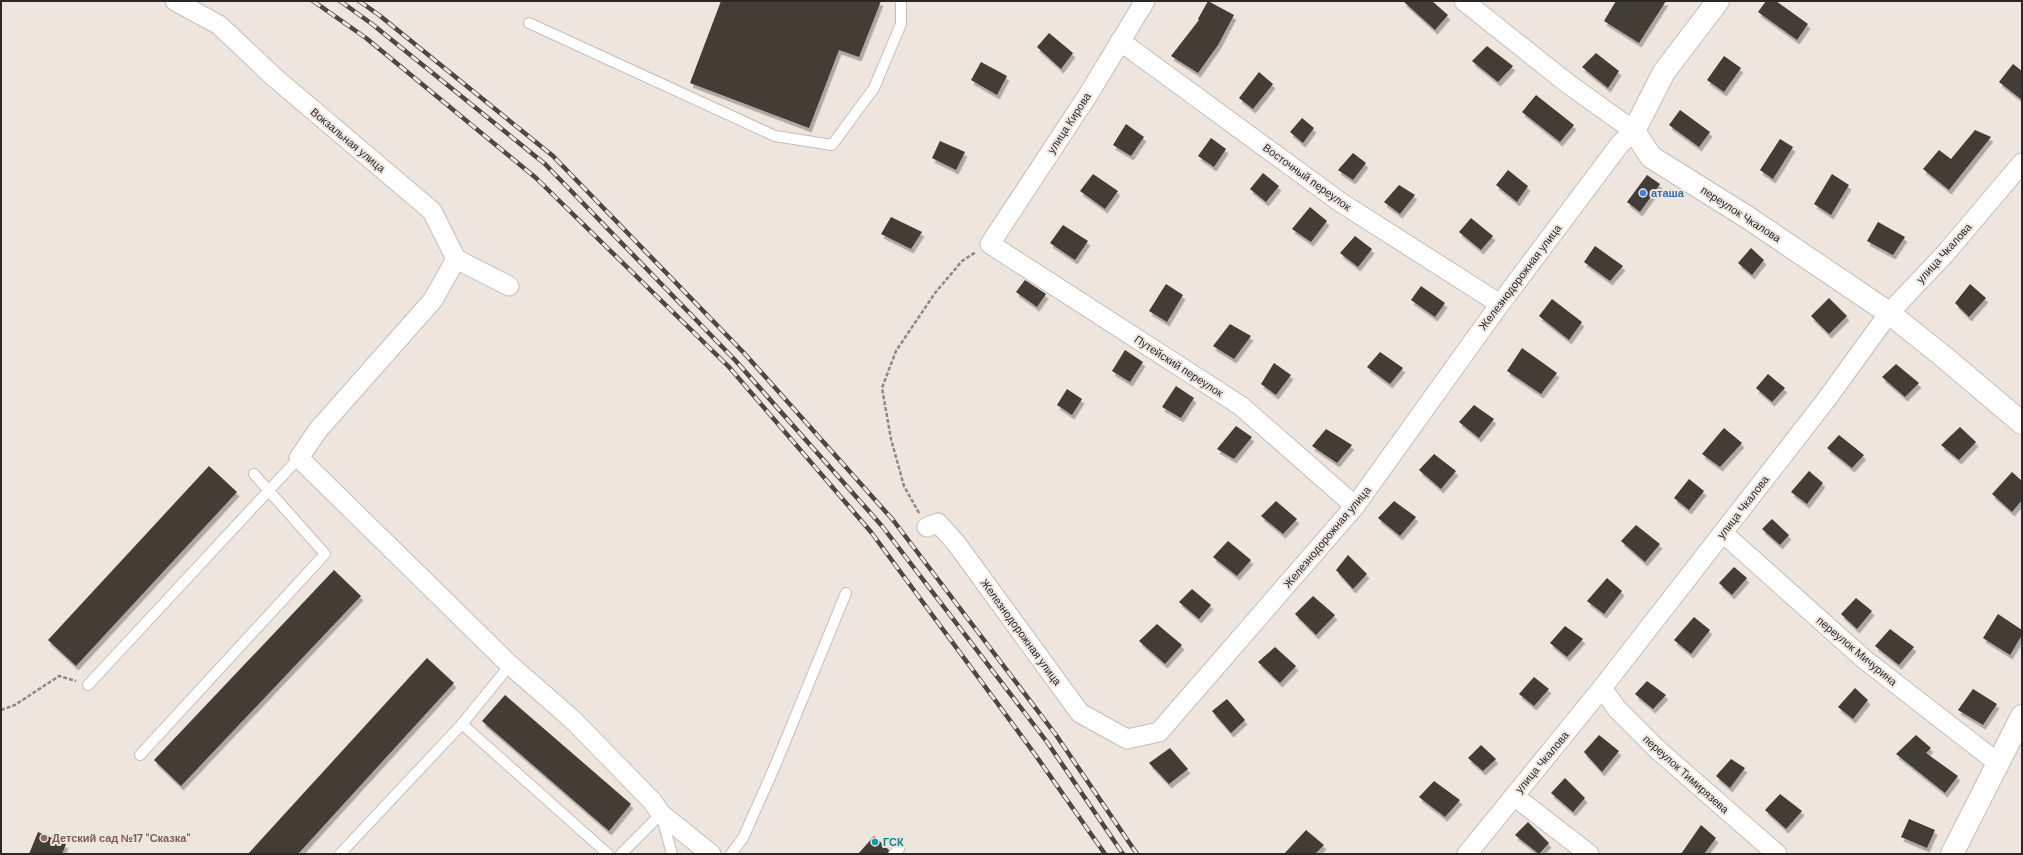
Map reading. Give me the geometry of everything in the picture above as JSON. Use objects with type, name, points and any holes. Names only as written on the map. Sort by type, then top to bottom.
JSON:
[{"type":"street","name":"Вокзальная улица","points":[[175,1],[219,25],[274,77],[432,211],[456,259]]},
{"type":"street","name":"улица Кирова","points":[[990,244],[1145,1]]},
{"type":"street","name":"переулок Чкалова","points":[[1464,1],[1566,83],[1634,131],[1651,158],[1747,217],[1889,313],[2022,423]]},
{"type":"street","name":"Железнодорожная улица","points":[[927,527],[938,523],[956,543],[1080,713],[1127,739],[1159,732],[1355,506],[1500,304],[1620,144],[1634,131],[1664,72],[1718,1]]},
{"type":"street","name":"Восточный переулок","points":[[1120,42],[1340,202],[1500,304]]},
{"type":"street","name":"улица Чкалова","points":[[1467,854],[1602,688],[1826,400],[1889,313],[1945,254],[2022,163]]},
{"type":"street","name":"Путейский переулок","points":[[990,244],[1241,406],[1355,506]]},
{"type":"street","points":[[509,286],[456,259],[433,300],[318,430],[299,458],[510,665],[578,725],[652,801],[661,814],[711,854]]},
{"type":"street","name":"переулок Мичурина","points":[[1723,532],[1864,659],[1998,763]]},
{"type":"street","name":"переулок Тимирязева","points":[[1602,688],[1616,709],[1658,750],[1777,854]]},
{"type":"street","points":[[1952,854],[2022,716]]},
{"type":"street","points":[[1514,796],[1589,854]]},
{"type":"lane","points":[[529,23],[775,136],[832,145],[874,88],[901,24],[901,1]]},
{"type":"lane","points":[[88,685],[299,458]]},
{"type":"lane","points":[[140,755],[324,554],[254,474]]},
{"type":"lane","points":[[731,854],[743,838],[775,766],[846,593]]},
{"type":"lane","points":[[340,854],[462,724],[510,665]]},
{"type":"lane","points":[[462,724],[608,854]]},
{"type":"lane","points":[[621,854],[661,814],[672,854]]},
{"type":"path","points":[[927,527],[904,486],[891,439],[882,388],[896,351],[935,293],[962,261],[990,244]]},
{"type":"path","points":[[1,710],[15,705],[59,676],[88,685]]},
{"type":"building","points":[[721,1],[881,1],[859,57],[839,50],[809,128],[690,83]]},
{"type":"building","points":[[1208,1],[1234,15],[1218,45],[1198,73],[1171,56],[1199,20],[1198,19]]},
{"type":"building","points":[[1403,1],[1432,1],[1448,15],[1435,30]]},
{"type":"building","points":[[1616,1],[1666,1],[1639,43],[1604,21]]},
{"type":"building","points":[[1766,1],[1776,1],[1808,24],[1797,40],[1758,12]]},
{"type":"building","points":[[1049,33],[1073,53],[1061,69],[1037,47]]},
{"type":"building","points":[[1487,46],[1513,66],[1498,82],[1472,61]]},
{"type":"building","points":[[1596,53],[1619,71],[1608,88],[1582,67]]},
{"type":"building","points":[[1724,56],[1741,68],[1724,92],[1707,80]]},
{"type":"building","points":[[981,62],[1007,76],[997,95],[971,80]]},
{"type":"building","points":[[2013,64],[2022,71],[2022,100],[1999,82]]},
{"type":"building","points":[[1259,72],[1273,84],[1253,109],[1239,98]]},
{"type":"building","points":[[1536,95],[1574,125],[1560,142],[1522,112]]},
{"type":"building","points":[[1680,110],[1710,132],[1699,147],[1669,125]]},
{"type":"building","points":[[1302,118],[1314,128],[1303,143],[1290,132]]},
{"type":"building","points":[[1126,124],[1144,137],[1131,156],[1113,145]]},
{"type":"building","points":[[1975,130],[1991,137],[1949,190],[1923,169],[1939,150],[1951,159]]},
{"type":"building","points":[[1211,138],[1226,149],[1214,167],[1198,156]]},
{"type":"building","points":[[1780,139],[1793,147],[1773,179],[1760,170]]},
{"type":"building","points":[[940,141],[965,152],[956,170],[932,158]]},
{"type":"building","points":[[1353,153],[1366,163],[1353,180],[1338,170]]},
{"type":"building","points":[[1508,170],[1528,186],[1517,202],[1496,185]]},
{"type":"building","points":[[1263,173],[1279,186],[1266,202],[1250,189]]},
{"type":"building","points":[[1093,174],[1118,191],[1105,209],[1080,191]]},
{"type":"building","points":[[1832,174],[1849,185],[1831,215],[1814,204]]},
{"type":"building","name":"аташа","points":[[1647,175],[1660,184],[1640,212],[1627,202]]},
{"type":"building","points":[[1399,185],[1415,195],[1400,214],[1384,202]]},
{"type":"building","points":[[1310,207],[1327,221],[1311,242],[1292,229]]},
{"type":"building","points":[[891,217],[922,232],[911,249],[881,234]]},
{"type":"building","points":[[1471,218],[1493,236],[1481,250],[1459,232]]},
{"type":"building","points":[[1878,222],[1905,237],[1893,255],[1867,241]]},
{"type":"building","points":[[1063,225],[1088,241],[1075,260],[1050,243]]},
{"type":"building","points":[[1355,236],[1372,249],[1358,267],[1340,253]]},
{"type":"building","points":[[1595,246],[1623,266],[1610,281],[1584,262]]},
{"type":"building","points":[[1751,248],[1764,260],[1752,275],[1738,263]]},
{"type":"building","points":[[1025,280],[1046,294],[1037,307],[1016,292]]},
{"type":"building","points":[[1166,284],[1183,295],[1167,322],[1149,311]]},
{"type":"building","points":[[1970,284],[1986,298],[1969,317],[1955,303]]},
{"type":"building","points":[[1421,286],[1445,303],[1435,317],[1411,300]]},
{"type":"building","points":[[1829,298],[1847,316],[1829,334],[1811,316]]},
{"type":"building","points":[[1552,299],[1582,322],[1569,340],[1539,316]]},
{"type":"building","points":[[1230,324],[1251,336],[1234,359],[1213,346]]},
{"type":"building","points":[[1522,348],[1557,373],[1541,394],[1507,371]]},
{"type":"building","points":[[1125,350],[1143,362],[1130,382],[1112,371]]},
{"type":"building","points":[[1380,352],[1403,368],[1390,384],[1367,367]]},
{"type":"building","points":[[1274,363],[1291,375],[1276,395],[1261,384]]},
{"type":"building","points":[[1896,364],[1919,383],[1905,397],[1882,377]]},
{"type":"building","points":[[1768,374],[1785,388],[1772,402],[1756,388]]},
{"type":"building","points":[[1176,386],[1194,398],[1181,418],[1162,407]]},
{"type":"building","points":[[1067,389],[1082,399],[1072,415],[1057,405]]},
{"type":"building","points":[[1474,405],[1494,419],[1479,438],[1459,422]]},
{"type":"building","points":[[1236,426],[1252,437],[1234,459],[1217,449]]},
{"type":"building","points":[[1960,427],[1976,442],[1959,460],[1941,445]]},
{"type":"building","points":[[1724,428],[1742,443],[1720,467],[1702,454]]},
{"type":"building","points":[[1326,429],[1352,445],[1337,463],[1312,446]]},
{"type":"building","points":[[1839,435],[1864,455],[1852,468],[1827,448]]},
{"type":"building","points":[[1434,454],[1456,471],[1441,489],[1419,470]]},
{"type":"building","points":[[209,466],[237,492],[76,666],[48,640]]},
{"type":"building","points":[[1809,471],[1823,483],[1807,504],[1791,492]]},
{"type":"building","points":[[2012,472],[2022,481],[2022,500],[2012,512],[1992,494]]},
{"type":"building","points":[[1689,479],[1704,491],[1689,510],[1674,498]]},
{"type":"building","points":[[1276,501],[1297,519],[1283,534],[1261,516]]},
{"type":"building","points":[[1394,501],[1416,517],[1400,536],[1378,518]]},
{"type":"building","points":[[1772,519],[1789,535],[1780,545],[1762,529]]},
{"type":"building","points":[[1636,525],[1660,544],[1645,562],[1621,541]]},
{"type":"building","points":[[1228,541],[1251,560],[1237,576],[1213,557]]},
{"type":"building","points":[[1348,555],[1367,574],[1353,589],[1336,570]]},
{"type":"building","points":[[1734,567],[1747,578],[1732,595],[1719,583]]},
{"type":"building","points":[[334,570],[361,596],[181,786],[154,760]]},
{"type":"building","points":[[1607,578],[1622,591],[1604,614],[1587,601]]},
{"type":"building","points":[[1192,589],[1211,605],[1199,619],[1179,602]]},
{"type":"building","points":[[1313,596],[1335,615],[1316,635],[1295,614]]},
{"type":"building","points":[[1856,598],[1872,611],[1857,629],[1841,614]]},
{"type":"building","points":[[1998,614],[2022,630],[2022,635],[2010,655],[1983,638]]},
{"type":"building","points":[[1694,617],[1710,630],[1691,654],[1674,640]]},
{"type":"building","points":[[1157,624],[1182,645],[1165,664],[1139,641]]},
{"type":"building","points":[[1565,626],[1583,639],[1567,657],[1550,643]]},
{"type":"building","points":[[1890,629],[1914,647],[1899,665],[1875,646]]},
{"type":"building","points":[[1275,647],[1296,666],[1280,683],[1258,662]]},
{"type":"building","points":[[427,658],[454,683],[298,854],[248,854]]},
{"type":"building","points":[[1534,677],[1549,689],[1534,706],[1519,694]]},
{"type":"building","points":[[1647,681],[1666,695],[1653,709],[1635,694]]},
{"type":"building","points":[[1855,688],[1868,700],[1853,719],[1838,707]]},
{"type":"building","points":[[1973,689],[1997,704],[1983,725],[1958,710]]},
{"type":"building","points":[[505,695],[631,804],[609,831],[482,721]]},
{"type":"building","points":[[1227,699],[1245,720],[1231,733],[1212,711]]},
{"type":"building","points":[[1599,735],[1619,751],[1602,772],[1584,752]]},
{"type":"building","points":[[1916,735],[1931,748],[1926,753],[1958,776],[1945,793],[1896,754]]},
{"type":"building","points":[[1481,745],[1496,759],[1483,771],[1468,758]]},
{"type":"building","points":[[1170,748],[1188,769],[1169,784],[1149,763]]},
{"type":"building","points":[[1731,759],[1745,768],[1730,788],[1716,776]]},
{"type":"building","points":[[1565,778],[1585,798],[1573,812],[1551,793]]},
{"type":"building","points":[[1434,781],[1460,800],[1445,817],[1419,797]]},
{"type":"building","points":[[1780,794],[1802,811],[1786,829],[1765,810]]},
{"type":"building","points":[[1909,819],[1935,830],[1927,848],[1901,837]]},
{"type":"building","points":[[1528,822],[1549,843],[1539,854],[1515,835]]},
{"type":"building","points":[[1701,825],[1716,838],[1704,854],[1681,854]]},
{"type":"building","points":[[1306,830],[1324,845],[1315,854],[1284,854]]},
{"type":"building","name":"Детский сад №17 \"Сказка\"","points":[[38,832],[66,844],[62,854],[29,854]]},
{"type":"building","name":"ГСК","points":[[874,836],[889,850],[888,854],[858,854]]},
{"type":"railway","points":[[313,1],[366,38],[536,178],[729,367],[871,532],[1034,753],[1105,854]]},
{"type":"railway","points":[[340,1],[372,24],[545,164],[735,360],[882,526],[1047,742],[1123,854]]},
{"type":"railway","points":[[359,1],[379,15],[553,156],[744,353],[893,520],[1056,735],[1137,854]]},
{"type":"place","name":"аташа","points":[[1643,193]]},
{"type":"place","name":"Детский сад №17 \"Сказка\"","points":[[44,838]]},
{"type":"place","name":"ГСК","points":[[875,842]]}]
